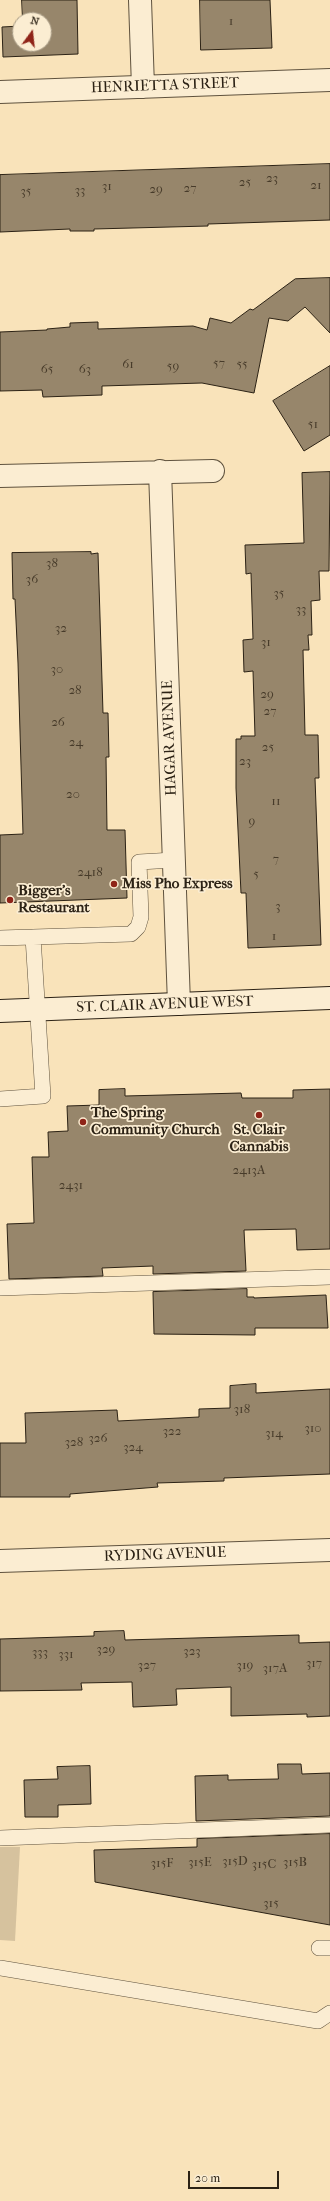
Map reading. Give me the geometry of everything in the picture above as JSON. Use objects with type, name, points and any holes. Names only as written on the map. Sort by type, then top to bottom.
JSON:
[{"type":"street","points":[[140,0],[143,87]]},
{"type":"street","name":"HENRIETTA STREET","points":[[0,92],[330,80]]},
{"type":"street","points":[[0,476],[160,471],[213,471]]},
{"type":"street","name":"HAGAR AVENUE","points":[[160,471],[179,1004]]},
{"type":"street","name":"ST. CLAIR AVENUE WEST","points":[[0,1011],[330,998]]},
{"type":"street","name":"RYDING AVENUE","points":[[0,1561],[330,1550]]},
{"type":"lane","points":[[0,938],[131,934],[138,927],[140,917],[139,862],[174,860]]},
{"type":"lane","points":[[0,1099],[44,1096],[33,937]]},
{"type":"lane","points":[[0,1288],[330,1276]]},
{"type":"lane","points":[[0,1838],[330,1825]]},
{"type":"lane","points":[[0,1968],[318,2021],[330,2013]]},
{"type":"shaded area","points":[[0,1847],[20,1847],[15,1941],[0,1940]]},
{"type":"building","points":[[22,0],[77,0],[78,54],[3,57],[2,27],[12,26],[12,52],[52,52],[52,12],[23,12]]},
{"type":"building","points":[[200,0],[270,0],[272,48],[201,50]]},
{"type":"building","points":[[330,164],[330,220],[208,224],[208,226],[94,229],[94,231],[70,231],[70,229],[0,232],[0,175]]},
{"type":"building","points":[[330,278],[330,333],[305,307],[288,321],[269,318],[254,393],[202,383],[102,386],[102,395],[43,397],[42,390],[0,391],[0,332],[47,330],[70,327],[70,323],[98,322],[98,329],[193,326],[207,330],[210,318],[231,323],[250,309],[253,310],[295,279]]},
{"type":"building","points":[[330,366],[330,435],[304,451],[273,401]]},
{"type":"building","points":[[330,472],[329,571],[319,571],[320,600],[311,601],[312,635],[308,635],[309,650],[303,650],[305,735],[318,735],[319,778],[315,778],[321,945],[248,948],[246,893],[241,893],[236,788],[236,739],[241,739],[241,736],[255,736],[253,671],[244,672],[243,640],[253,639],[251,573],[246,574],[245,545],[304,543],[302,473]]},
{"type":"building","points":[[91,552],[91,554],[98,553],[103,713],[108,713],[109,757],[106,757],[107,830],[125,830],[127,898],[0,903],[0,835],[23,834],[18,663],[15,599],[13,599],[12,553]]},
{"type":"building","points":[[125,1089],[125,1096],[241,1093],[242,1098],[293,1098],[293,1090],[330,1089],[330,1249],[297,1250],[296,1229],[244,1230],[246,1271],[153,1274],[153,1266],[102,1268],[103,1276],[9,1279],[7,1224],[34,1223],[32,1157],[49,1157],[48,1132],[68,1131],[67,1106],[99,1105],[99,1090]]},
{"type":"building","points":[[247,1289],[247,1297],[254,1298],[326,1295],[328,1328],[255,1328],[255,1335],[154,1334],[153,1292]]},
{"type":"building","points":[[256,1384],[256,1393],[330,1389],[330,1474],[224,1478],[224,1481],[157,1483],[158,1487],[70,1494],[70,1497],[0,1497],[0,1443],[26,1443],[25,1413],[117,1410],[118,1421],[199,1417],[199,1409],[230,1408],[230,1386]]},
{"type":"building","points":[[124,1631],[125,1640],[299,1635],[299,1643],[330,1642],[330,1716],[307,1717],[307,1714],[231,1716],[231,1687],[176,1689],[177,1705],[133,1707],[132,1682],[81,1683],[82,1690],[0,1691],[0,1639],[94,1636],[94,1632]]},
{"type":"building","points":[[278,1764],[301,1764],[302,1774],[330,1773],[330,1816],[196,1821],[195,1776],[228,1775],[228,1780],[278,1779]]},
{"type":"building","points":[[90,1766],[91,1804],[58,1805],[58,1817],[25,1817],[24,1780],[58,1779],[57,1767]]},
{"type":"building","points":[[330,1834],[330,1925],[95,1882],[94,1850],[197,1847],[197,1839]]},
{"type":"place","name":"Miss Pho Express","points":[[114,884]]},
{"type":"place","name":"Bigger’s Restaurant","points":[[10,900]]},
{"type":"place","name":"St. Clair Cannabis","points":[[259,1115]]},
{"type":"place","name":"The Spring Community Church","points":[[83,1122]]}]
